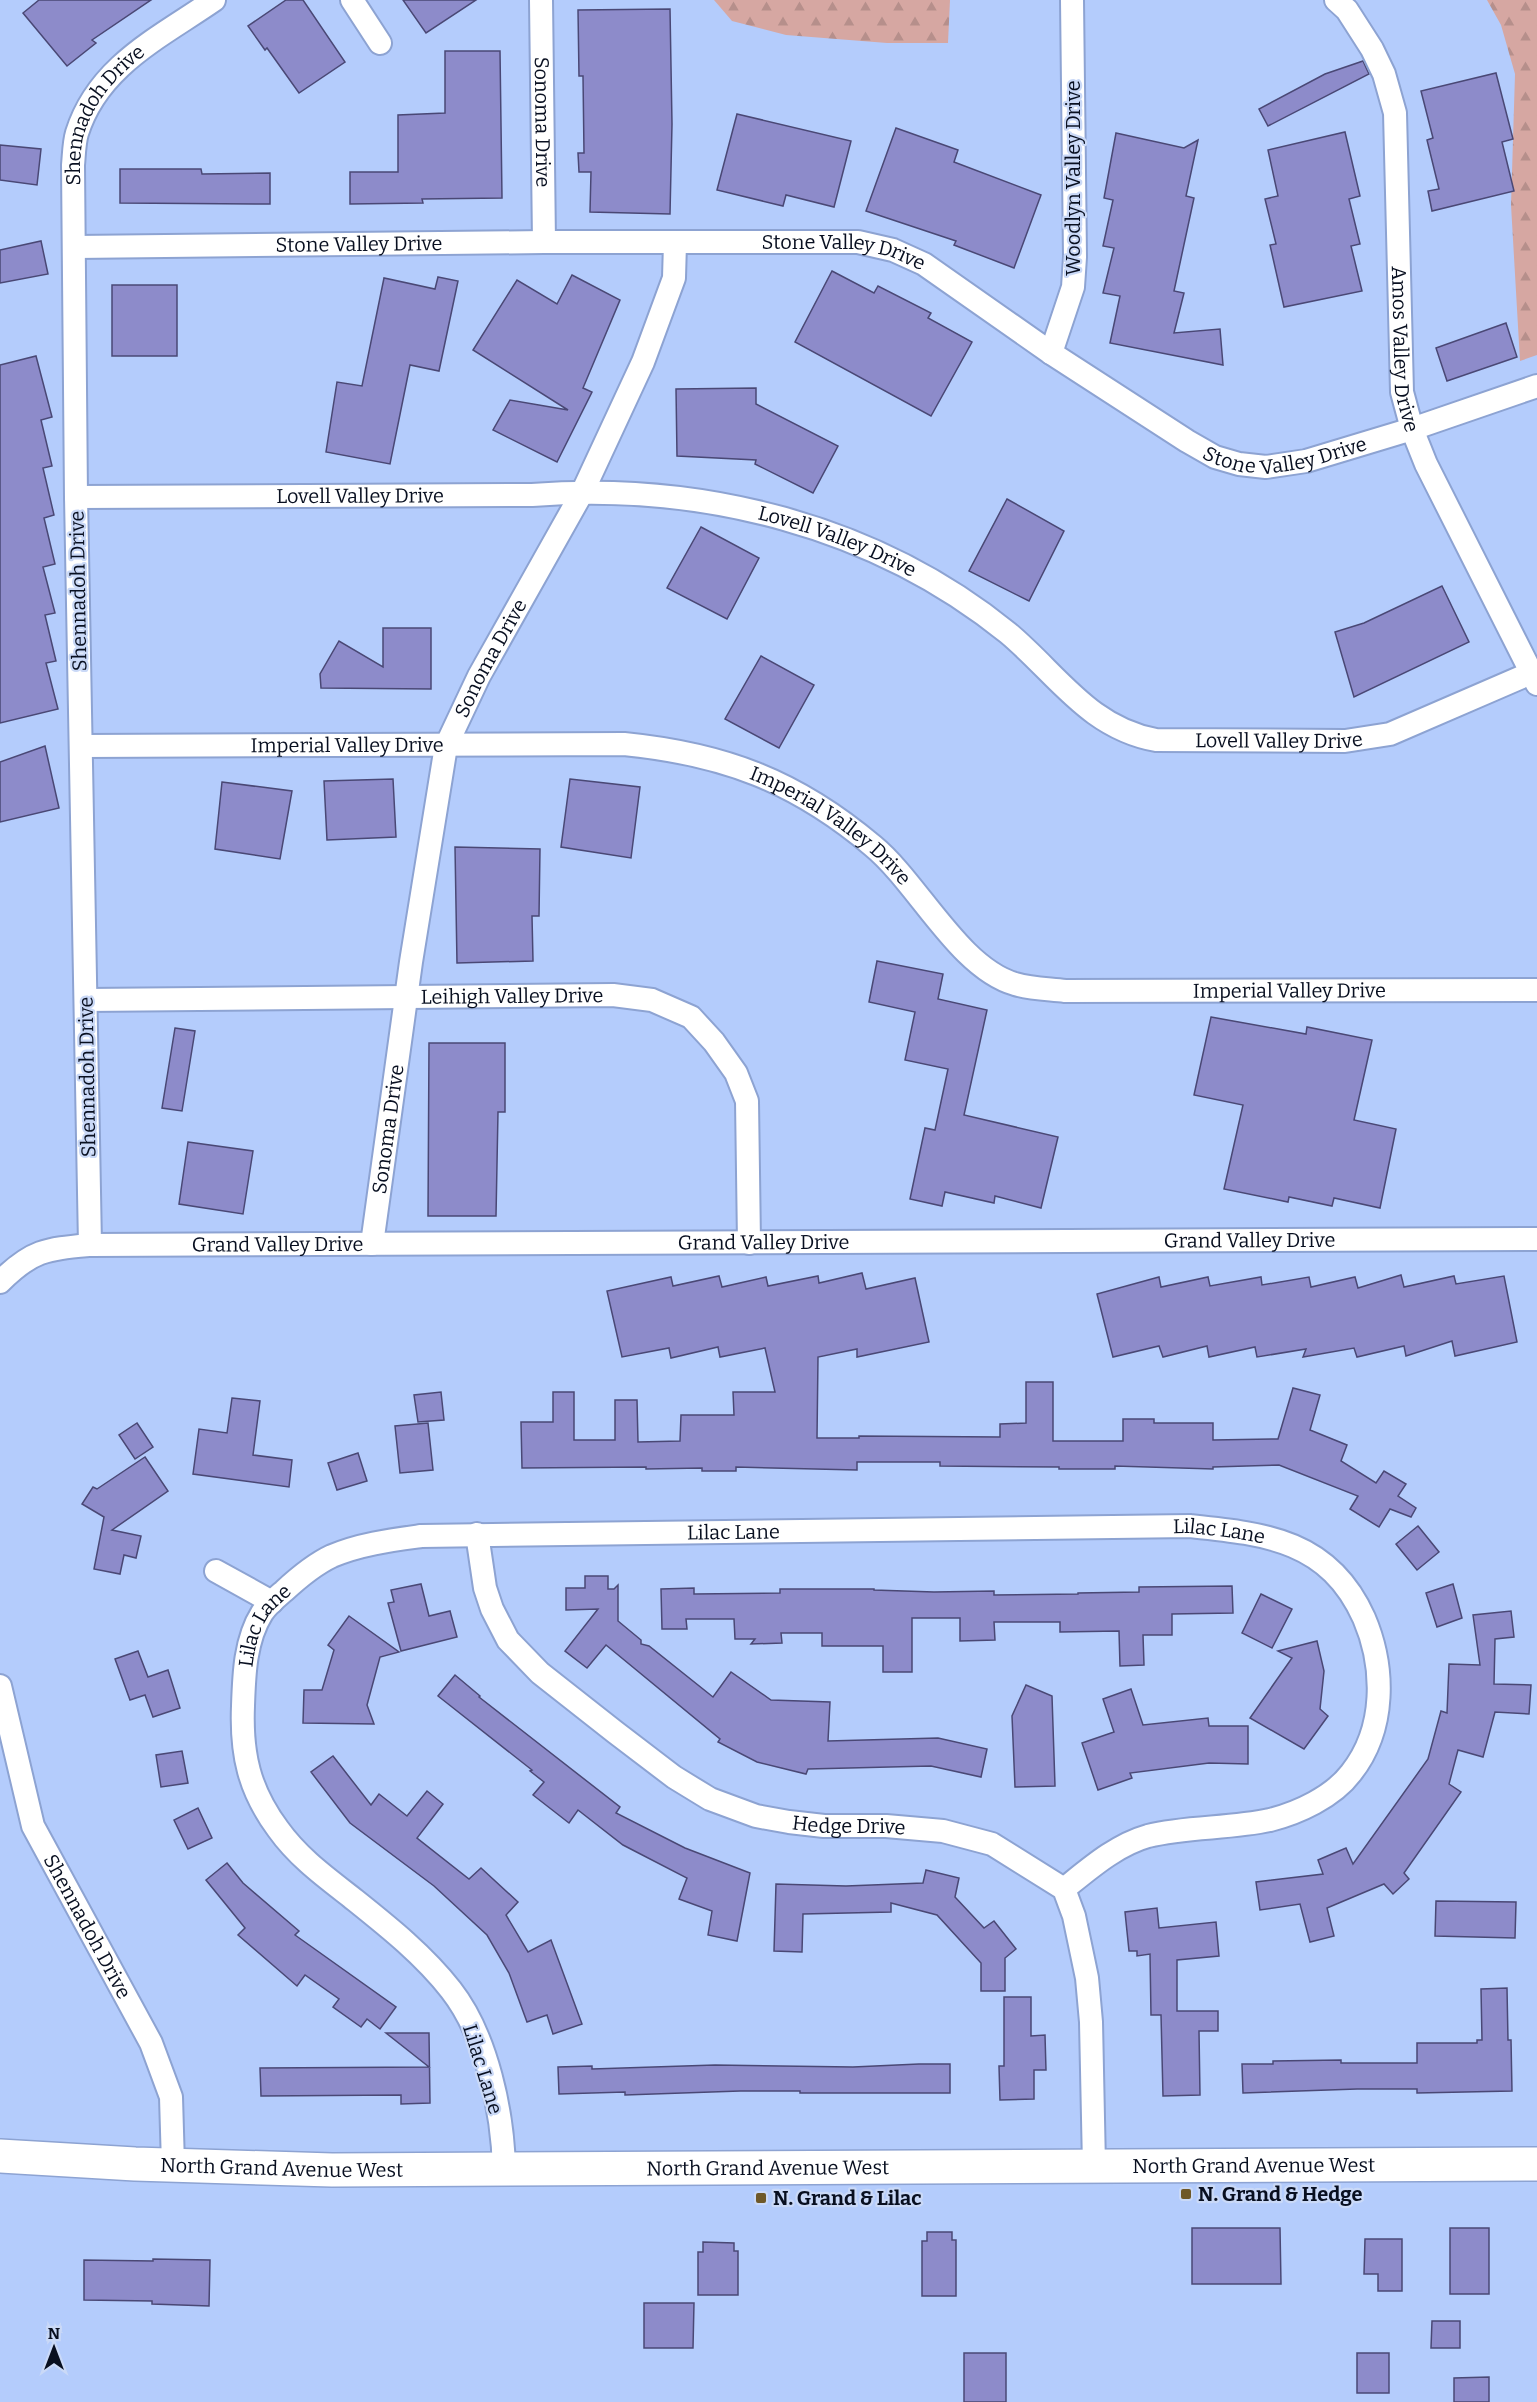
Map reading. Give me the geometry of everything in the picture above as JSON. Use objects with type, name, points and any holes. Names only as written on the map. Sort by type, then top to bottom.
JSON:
[{"type":"main road","name":"North Grand Avenue West","points":[[0,2156],[332,2170],[1537,2164]]},
{"type":"street","name":"Shennadoh Drive","points":[[90,1245],[76,497],[73,165],[76,135],[94,94],[119,66],[214,0]]},
{"type":"street","points":[[352,0],[380,43]]},
{"type":"street","name":"Sonoma Drive","points":[[541,0],[544,242]]},
{"type":"street","name":"Woodlyn Valley Drive","points":[[1051,353],[1072,286],[1075,257],[1072,0]]},
{"type":"street","name":"Amos Valley Drive","points":[[1336,0],[1347,10],[1372,49],[1384,74],[1395,113],[1401,392],[1426,465],[1534,679]]},
{"type":"street","name":"Stone Valley Drive","points":[[75,248],[544,242],[858,242],[893,250],[924,264],[1051,353],[1215,457],[1239,464],[1266,467],[1306,460],[1412,429],[1537,386]]},
{"type":"street","name":"Sonoma Drive","points":[[372,1244],[446,746],[479,676],[582,491],[644,363],[674,278],[675,243]]},
{"type":"street","name":"Lovell Valley Drive","points":[[76,497],[532,495],[582,491],[644,494],[716,502],[786,518],[860,545],[933,580],[1009,634],[1085,707],[1112,726],[1134,736],[1173,741],[1345,741],[1390,734],[1534,679]]},
{"type":"street","name":"Imperial Valley Drive","points":[[81,746],[635,745],[666,748],[716,760],[762,775],[818,804],[875,847],[915,889],[957,942],[984,968],[1015,984],[1065,991],[1537,990]]},
{"type":"street","name":"Leihigh Valley Drive","points":[[86,1000],[613,995],[652,1000],[691,1017],[714,1042],[736,1072],[747,1101],[749,1243]]},
{"type":"street","name":"Grand Valley Drive","points":[[0,1282],[25,1259],[53,1248],[90,1245],[1537,1239]]},
{"type":"street","name":"Lilac Lane","points":[[504,2170],[502,2139],[492,2085],[478,2038],[466,2012],[450,1989],[402,1938],[305,1861],[278,1830],[256,1796],[247,1766],[242,1728],[244,1671],[252,1639],[262,1613],[297,1580],[332,1557],[381,1542],[421,1536],[1190,1526],[1232,1530],[1277,1539],[1322,1560],[1341,1580],[1357,1604],[1366,1624],[1380,1681],[1375,1725],[1366,1749],[1351,1774],[1334,1789],[1302,1809],[1268,1820],[1148,1836],[1117,1849],[1064,1889]]},
{"type":"street","name":"Hedge Drive","points":[[477,1534],[485,1588],[492,1610],[508,1640],[540,1673],[683,1782],[710,1799],[756,1816],[824,1826],[886,1826],[943,1831],[992,1844],[1064,1889]]},
{"type":"street","points":[[216,1571],[272,1602]]},
{"type":"street","name":"Shennadoh Drive","points":[[0,1686],[33,1826],[151,2043],[171,2097],[173,2165]]},
{"type":"street","points":[[1064,1889],[1074,1916],[1087,1977],[1091,2022],[1094,2166]]},
{"type":"green space","points":[[714,0],[950,0],[948,43],[887,43],[786,35],[732,21]]},
{"type":"green space","points":[[1487,0],[1537,0],[1537,355],[1520,361],[1511,205],[1515,74],[1501,25]]},
{"type":"building","points":[[39,0],[151,0],[92,40],[96,43],[67,66],[23,13]]},
{"type":"building","points":[[286,0],[303,0],[345,62],[299,93],[248,26]]},
{"type":"building","points":[[403,0],[476,0],[426,33]]},
{"type":"building","points":[[670,9],[672,124],[670,214],[590,212],[591,172],[579,172],[578,153],[584,153],[583,76],[579,76],[578,10]]},
{"type":"building","points":[[445,51],[500,51],[502,198],[422,199],[423,203],[350,204],[350,172],[398,172],[398,115],[445,113]]},
{"type":"building","points":[[1363,61],[1369,74],[1268,126],[1259,109],[1325,74]]},
{"type":"building","points":[[1496,73],[1513,139],[1502,142],[1514,191],[1432,211],[1428,191],[1439,189],[1427,140],[1433,138],[1421,91]]},
{"type":"building","points":[[737,114],[851,141],[834,207],[786,195],[783,206],[717,190]]},
{"type":"building","points":[[896,128],[958,150],[954,162],[1041,195],[1014,268],[954,245],[956,241],[866,211]]},
{"type":"building","points":[[1345,132],[1360,196],[1349,199],[1360,244],[1351,246],[1362,291],[1284,307],[1270,245],[1276,244],[1265,199],[1278,196],[1268,150]]},
{"type":"building","points":[[1116,133],[1184,148],[1198,140],[1186,196],[1194,198],[1174,291],[1184,293],[1174,333],[1220,329],[1223,365],[1110,343],[1120,296],[1103,293],[1114,248],[1103,246],[1113,200],[1104,198]]},
{"type":"building","points":[[0,145],[41,149],[37,185],[0,180]]},
{"type":"building","points":[[120,169],[201,169],[202,174],[270,173],[270,204],[120,203]]},
{"type":"building","points":[[41,241],[48,274],[0,283],[0,250]]},
{"type":"building","points":[[832,271],[874,293],[878,286],[931,313],[928,318],[972,342],[931,416],[795,342]]},
{"type":"building","points":[[572,275],[620,300],[583,388],[592,392],[557,462],[493,430],[510,400],[568,410],[473,350],[517,280],[557,304]]},
{"type":"building","points":[[438,277],[458,281],[439,371],[410,365],[390,464],[326,452],[337,382],[362,386],[384,278],[435,289]]},
{"type":"building","points":[[112,285],[177,285],[177,356],[112,356]]},
{"type":"building","points":[[1506,323],[1517,357],[1447,381],[1436,348]]},
{"type":"building","points":[[36,356],[52,417],[41,420],[52,466],[43,468],[54,515],[44,518],[55,564],[43,567],[55,613],[45,615],[56,661],[46,663],[58,709],[0,723],[0,365]]},
{"type":"building","points":[[756,388],[756,404],[838,446],[813,493],[755,464],[756,460],[677,456],[676,389]]},
{"type":"building","points":[[1007,499],[1064,531],[1029,601],[969,571]]},
{"type":"building","points":[[701,527],[759,558],[727,619],[667,588]]},
{"type":"building","points":[[1442,586],[1469,642],[1354,697],[1335,632],[1364,623]]},
{"type":"building","points":[[383,628],[431,628],[431,689],[321,688],[320,674],[339,641],[383,667]]},
{"type":"building","points":[[761,656],[814,685],[779,748],[725,719]]},
{"type":"building","points":[[45,746],[59,808],[0,822],[0,762]]},
{"type":"building","points":[[393,779],[396,837],[327,840],[324,781]]},
{"type":"building","points":[[570,779],[640,787],[631,858],[561,847]]},
{"type":"building","points":[[222,782],[292,791],[280,859],[215,849]]},
{"type":"building","points":[[455,847],[540,849],[539,916],[532,916],[533,961],[457,963]]},
{"type":"building","points":[[877,961],[943,974],[938,999],[987,1010],[964,1115],[1058,1137],[1041,1208],[995,1196],[994,1203],[945,1192],[942,1206],[910,1199],[925,1128],[935,1130],[948,1069],[905,1060],[915,1012],[869,1002]]},
{"type":"building","points":[[1211,1017],[1306,1034],[1307,1027],[1372,1040],[1354,1120],[1396,1129],[1380,1208],[1334,1198],[1332,1206],[1289,1197],[1288,1202],[1224,1189],[1243,1105],[1194,1095]]},
{"type":"building","points":[[175,1028],[195,1031],[182,1111],[162,1108]]},
{"type":"building","points":[[429,1043],[505,1043],[505,1112],[498,1112],[496,1216],[428,1216]]},
{"type":"building","points":[[188,1142],[253,1151],[243,1214],[179,1204]]},
{"type":"building","points":[[862,1273],[866,1289],[915,1278],[929,1342],[857,1357],[857,1349],[818,1357],[817,1438],[1000,1437],[1000,1424],[1026,1423],[1026,1382],[1053,1382],[1053,1441],[1123,1441],[1123,1419],[1154,1419],[1154,1423],[1213,1423],[1213,1440],[1278,1439],[1293,1388],[1320,1395],[1310,1430],[1347,1445],[1341,1461],[1376,1483],[1384,1471],[1406,1484],[1398,1496],[1416,1508],[1411,1517],[1390,1509],[1379,1527],[1350,1509],[1358,1496],[1279,1465],[1213,1467],[1213,1469],[1115,1466],[1115,1469],[1059,1469],[1059,1467],[940,1466],[940,1462],[857,1462],[857,1470],[736,1467],[736,1471],[702,1471],[702,1468],[646,1469],[646,1467],[522,1468],[521,1422],[553,1422],[553,1392],[574,1392],[574,1440],[615,1440],[615,1400],[637,1400],[638,1442],[680,1441],[681,1415],[734,1415],[733,1392],[775,1392],[765,1348],[720,1357],[718,1347],[671,1358],[669,1348],[622,1357],[607,1291],[671,1277],[673,1286],[719,1276],[722,1287],[766,1277],[768,1286],[818,1276],[819,1283]]},
{"type":"building","points":[[1401,1275],[1404,1287],[1454,1276],[1456,1284],[1504,1276],[1517,1342],[1455,1356],[1452,1341],[1406,1356],[1404,1346],[1357,1357],[1354,1348],[1303,1357],[1306,1349],[1257,1357],[1255,1347],[1209,1357],[1207,1346],[1163,1357],[1159,1346],[1113,1357],[1097,1294],[1159,1277],[1161,1287],[1208,1277],[1210,1286],[1261,1277],[1262,1285],[1309,1277],[1311,1287],[1355,1277],[1358,1288]]},
{"type":"building","points":[[441,1392],[444,1420],[418,1422],[414,1395]]},
{"type":"building","points":[[232,1398],[260,1401],[253,1455],[292,1460],[289,1487],[193,1474],[199,1429],[227,1433]]},
{"type":"building","points":[[137,1423],[153,1447],[135,1459],[119,1435]]},
{"type":"building","points":[[428,1423],[433,1470],[400,1473],[395,1426]]},
{"type":"building","points":[[358,1453],[367,1481],[337,1490],[328,1463]]},
{"type":"building","points":[[145,1457],[168,1491],[112,1530],[141,1536],[136,1558],[124,1555],[120,1574],[94,1569],[104,1517],[82,1504],[93,1487],[97,1489]]},
{"type":"building","points":[[1418,1526],[1439,1552],[1417,1570],[1396,1544]]},
{"type":"building","points":[[585,1576],[608,1576],[608,1589],[614,1589],[618,1585],[618,1621],[641,1640],[641,1644],[649,1646],[713,1697],[731,1672],[771,1700],[830,1702],[828,1741],[938,1738],[987,1749],[981,1777],[931,1766],[808,1769],[806,1774],[757,1762],[718,1742],[720,1739],[606,1645],[587,1668],[565,1651],[598,1609],[566,1610],[566,1588],[585,1588]]},
{"type":"building","points":[[421,1584],[429,1616],[450,1611],[457,1637],[401,1651],[388,1603],[394,1602],[391,1590]]},
{"type":"building","points":[[1453,1584],[1462,1618],[1437,1627],[1426,1593]]},
{"type":"building","points":[[1232,1586],[1233,1613],[1172,1614],[1172,1635],[1143,1635],[1144,1665],[1120,1666],[1119,1631],[1060,1632],[1060,1622],[994,1622],[995,1640],[960,1641],[960,1618],[912,1618],[912,1672],[883,1672],[883,1646],[822,1646],[822,1633],[781,1633],[782,1643],[751,1644],[755,1639],[735,1639],[734,1619],[686,1619],[687,1629],[662,1629],[661,1589],[694,1588],[694,1594],[780,1593],[780,1589],[874,1589],[934,1592],[994,1591],[994,1595],[1139,1592],[1139,1587]]},
{"type":"building","points":[[1261,1594],[1292,1609],[1272,1648],[1242,1633]]},
{"type":"building","points":[[1511,1611],[1514,1637],[1495,1639],[1494,1684],[1531,1685],[1529,1714],[1495,1712],[1483,1757],[1458,1750],[1449,1784],[1461,1792],[1404,1873],[1409,1879],[1393,1894],[1384,1884],[1327,1908],[1334,1936],[1310,1942],[1300,1904],[1260,1910],[1256,1882],[1323,1874],[1318,1860],[1346,1848],[1353,1864],[1428,1759],[1441,1711],[1447,1713],[1449,1664],[1480,1665],[1473,1615]]},
{"type":"building","points":[[349,1616],[399,1652],[380,1657],[367,1705],[374,1724],[303,1723],[304,1690],[322,1690],[334,1650],[328,1645]]},
{"type":"building","points":[[1317,1641],[1324,1671],[1320,1709],[1328,1716],[1304,1749],[1250,1718],[1292,1658],[1278,1651]]},
{"type":"building","points":[[138,1651],[148,1677],[168,1670],[180,1708],[153,1717],[145,1695],[130,1700],[115,1659]]},
{"type":"building","points":[[455,1675],[479,1697],[620,1807],[616,1813],[685,1848],[750,1873],[737,1941],[708,1935],[712,1911],[679,1899],[687,1878],[623,1845],[578,1810],[569,1823],[533,1795],[544,1782],[438,1696]]},
{"type":"building","points":[[1026,1685],[1052,1696],[1055,1786],[1015,1787],[1012,1716]]},
{"type":"building","points":[[1131,1689],[1143,1725],[1208,1718],[1209,1726],[1248,1726],[1248,1764],[1209,1763],[1130,1773],[1132,1778],[1098,1790],[1082,1743],[1114,1732],[1103,1699]]},
{"type":"building","points":[[182,1751],[188,1783],[161,1787],[156,1755]]},
{"type":"building","points":[[333,1756],[371,1805],[379,1794],[407,1816],[427,1791],[443,1804],[417,1838],[469,1879],[481,1868],[518,1902],[506,1915],[528,1952],[551,1940],[582,2024],[553,2034],[547,2015],[527,2022],[509,1973],[487,1935],[434,1886],[350,1823],[311,1772]]},
{"type":"building","points":[[198,1808],[212,1838],[188,1849],[174,1820]]},
{"type":"building","points":[[227,1863],[243,1883],[299,1931],[295,1935],[396,2007],[380,2029],[367,2019],[361,2027],[333,2007],[339,1999],[305,1975],[297,1986],[238,1935],[245,1928],[206,1880]]},
{"type":"building","points":[[926,1870],[959,1878],[955,1897],[984,1928],[994,1921],[1016,1949],[1005,1958],[1005,1991],[981,1991],[981,1963],[937,1915],[891,1903],[891,1912],[803,1914],[802,1952],[774,1951],[776,1884],[846,1886],[923,1883]]},
{"type":"building","points":[[1436,1901],[1516,1902],[1515,1938],[1435,1936]]},
{"type":"building","points":[[1157,1908],[1159,1928],[1216,1922],[1219,1956],[1177,1960],[1177,2011],[1218,2011],[1218,2031],[1199,2031],[1200,2095],[1163,2096],[1161,2015],[1151,2015],[1150,1954],[1137,1956],[1137,1951],[1129,1951],[1125,1912]]},
{"type":"building","points":[[1507,1988],[1512,2091],[1417,2093],[1417,2089],[1357,2089],[1243,2093],[1242,2064],[1341,2060],[1341,2063],[1417,2063],[1417,2043],[1477,2043],[1477,2040],[1482,2040],[1481,1989]]},
{"type":"building","points":[[1004,1997],[1031,1997],[1031,2036],[1045,2035],[1046,2070],[1034,2070],[1034,2099],[1000,2100],[999,2066],[1004,2066]]},
{"type":"building","points":[[386,2033],[429,2033],[430,2103],[401,2104],[401,2095],[261,2096],[260,2068],[429,2067]]},
{"type":"building","points":[[950,2064],[950,2093],[740,2091],[625,2095],[625,2092],[559,2094],[558,2067],[592,2066],[592,2069],[715,2065],[853,2067]]},
{"type":"building","points":[[1192,2228],[1280,2228],[1281,2284],[1192,2284]]},
{"type":"building","points":[[1450,2228],[1489,2228],[1489,2294],[1450,2294]]},
{"type":"building","points":[[927,2232],[952,2232],[952,2240],[956,2240],[956,2296],[922,2296],[922,2241],[927,2241]]},
{"type":"building","points":[[1365,2239],[1402,2239],[1402,2291],[1378,2291],[1378,2274],[1364,2274]]},
{"type":"building","points":[[703,2242],[734,2243],[734,2251],[738,2251],[738,2295],[698,2295],[698,2252],[703,2252]]},
{"type":"building","points":[[153,2259],[210,2260],[209,2306],[152,2304],[152,2301],[84,2300],[84,2260],[153,2261]]},
{"type":"building","points":[[644,2303],[694,2303],[693,2348],[644,2348]]},
{"type":"building","points":[[1432,2321],[1460,2321],[1460,2348],[1431,2348]]},
{"type":"building","points":[[964,2353],[1006,2353],[1006,2402],[964,2402]]},
{"type":"building","points":[[1357,2353],[1389,2353],[1389,2393],[1357,2393]]},
{"type":"building","points":[[1489,2377],[1489,2402],[1454,2402],[1454,2378]]},
{"type":"place","name":"N. Grand & Hedge","points":[[1186,2194]]},
{"type":"place","name":"N. Grand & Lilac","points":[[761,2198]]}]
